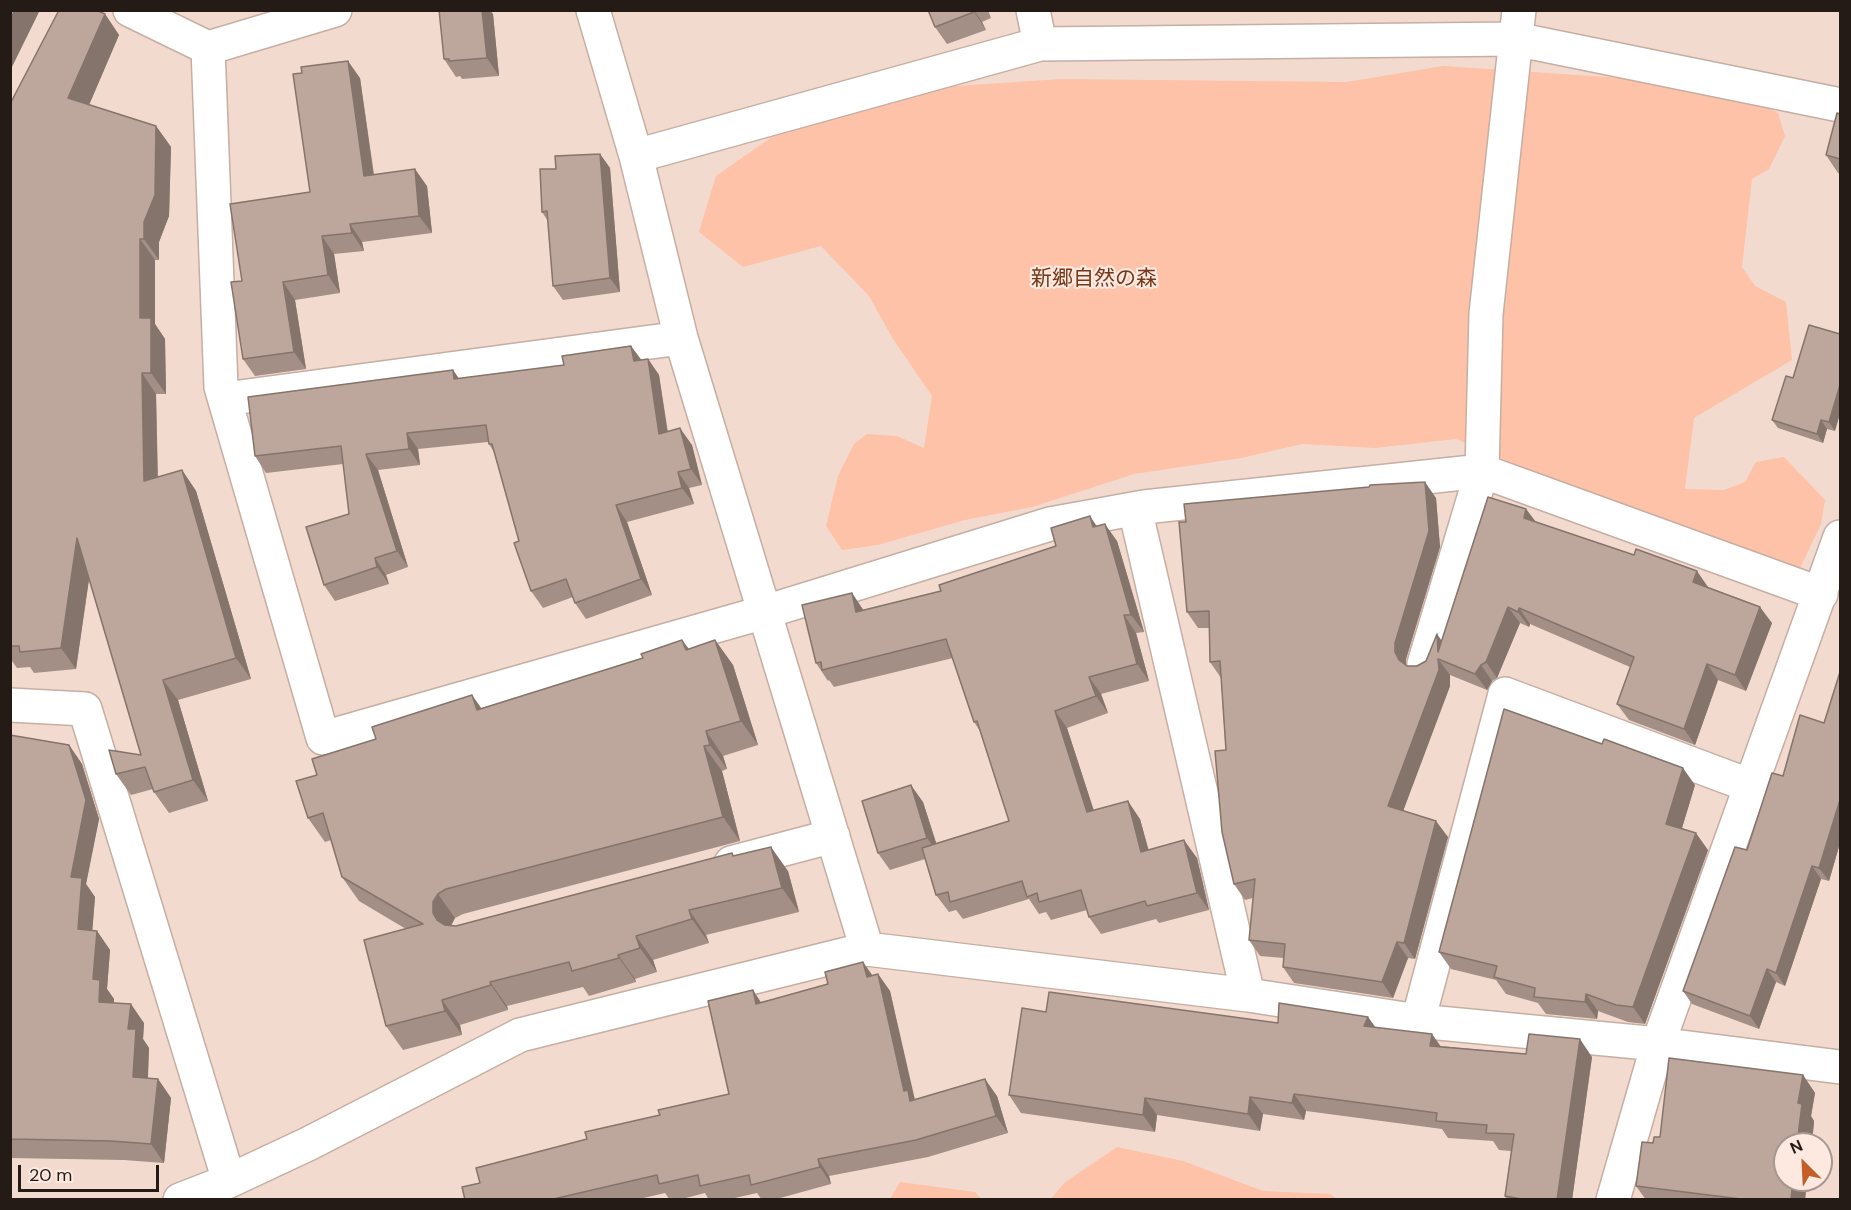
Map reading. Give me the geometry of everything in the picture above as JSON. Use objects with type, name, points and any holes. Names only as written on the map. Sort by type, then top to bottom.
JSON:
[{"type":"street","points":[[130,10],[208,48],[335,10]]},
{"type":"street","points":[[593,10],[636,156],[681,338],[867,949]]},
{"type":"street","points":[[1033,10],[1040,44]]},
{"type":"street","points":[[636,156],[1040,44],[1517,25],[1840,105]]},
{"type":"street","points":[[1424,664],[1482,471],[1486,314],[1517,25]]},
{"type":"street","points":[[208,48],[221,387],[323,738],[765,612],[1050,524],[1135,509],[1482,471],[1821,594]]},
{"type":"street","points":[[225,399],[681,338]]},
{"type":"street","points":[[1135,509],[1248,995]]},
{"type":"street","points":[[1612,1200],[1658,1044],[1840,537]]},
{"type":"street","points":[[1418,1021],[1504,694],[1751,786]]},
{"type":"street","points":[[10,705],[85,709],[229,1181]]},
{"type":"street","points":[[708,869],[833,836]]},
{"type":"street","points":[[180,1200],[229,1181],[309,1144],[520,1035],[867,949],[1248,995],[1418,1021],[1658,1044],[1840,1067]]},
{"type":"green space","name":"新郷自然の森","points":[[1443,66],[1637,79],[1755,102],[1778,113],[1785,136],[1769,169],[1752,179],[1742,267],[1755,286],[1786,302],[1792,360],[1694,418],[1685,489],[1724,490],[1745,482],[1756,462],[1784,457],[1825,500],[1821,524],[1800,568],[1766,567],[1665,528],[1456,439],[1375,448],[1302,444],[1241,458],[1134,474],[1032,507],[965,520],[878,545],[842,550],[826,526],[838,476],[854,444],[867,434],[897,436],[924,448],[932,396],[893,339],[869,296],[821,246],[743,267],[699,232],[716,176],[796,120],[941,87],[1061,79],[1347,82]]},
{"type":"green space","points":[[1117,1147],[1183,1161],[1263,1191],[1330,1194],[1337,1199],[1051,1199],[1064,1183]]},
{"type":"green space","points":[[900,1182],[975,1192],[981,1199],[890,1199]]},
{"type":"building","points":[[10,10],[15,10],[10,20]]},
{"type":"building","points":[[59,10],[96,10],[105,14],[68,98],[156,126],[155,195],[144,222],[144,239],[140,239],[140,318],[151,318],[151,373],[142,373],[144,481],[182,470],[236,658],[163,680],[193,780],[154,792],[145,767],[116,774],[109,750],[141,755],[77,538],[61,648],[20,652],[19,646],[10,646],[10,104]]},
{"type":"building","points":[[439,10],[482,10],[487,58],[449,61],[449,59],[444,59]]},
{"type":"building","points":[[928,10],[973,10],[974,12],[935,27]]},
{"type":"building","points":[[348,61],[364,176],[415,169],[419,216],[350,224],[352,233],[322,236],[328,275],[283,282],[294,352],[243,359],[231,282],[242,281],[230,204],[310,192],[293,74],[302,73],[301,67]]},
{"type":"building","points":[[1837,113],[1840,114],[1840,159],[1826,155]]},
{"type":"building","points":[[600,154],[610,278],[553,286],[547,211],[542,212],[540,169],[556,169],[555,156]]},
{"type":"building","points":[[1809,325],[1840,334],[1840,385],[1829,422],[1821,420],[1817,434],[1772,420],[1786,376],[1793,378]]},
{"type":"building","points":[[631,346],[634,361],[648,359],[659,434],[680,428],[691,469],[678,472],[682,488],[616,505],[641,579],[575,603],[566,579],[531,591],[514,543],[519,541],[492,444],[489,444],[486,425],[407,433],[409,449],[366,454],[397,551],[375,558],[377,567],[324,585],[306,527],[349,514],[341,446],[255,456],[248,397],[453,370],[454,379],[564,365],[562,356]]},
{"type":"building","points":[[1425,482],[1429,531],[1395,643],[1395,652],[1399,660],[1407,666],[1417,666],[1426,661],[1437,634],[1438,652],[1488,497],[1526,509],[1524,518],[1634,555],[1636,549],[1697,571],[1693,582],[1760,607],[1735,675],[1707,664],[1684,729],[1617,704],[1634,657],[1519,608],[1518,612],[1508,607],[1486,662],[1475,674],[1438,659],[1439,670],[1388,806],[1436,821],[1404,943],[1397,942],[1382,982],[1283,967],[1285,944],[1249,940],[1255,879],[1234,884],[1222,832],[1215,751],[1226,750],[1220,661],[1210,662],[1209,611],[1187,612],[1179,522],[1186,522],[1184,504],[1369,487],[1370,485]]},
{"type":"building","points":[[1090,516],[1093,527],[1105,524],[1131,615],[1124,615],[1137,664],[1089,677],[1096,696],[1055,711],[1087,812],[1128,801],[1141,852],[1184,840],[1197,893],[1147,906],[1145,901],[1089,917],[1081,890],[1039,902],[1037,893],[1027,897],[1022,881],[950,902],[948,892],[936,895],[922,848],[1009,821],[977,721],[974,722],[946,639],[822,670],[821,662],[816,663],[802,605],[852,593],[856,612],[941,591],[939,585],[1056,546],[1051,528]]},
{"type":"building","points":[[682,640],[686,650],[715,640],[741,721],[706,731],[710,745],[704,746],[723,817],[446,889],[438,894],[433,902],[433,913],[437,920],[445,925],[456,926],[732,853],[733,856],[771,847],[782,888],[689,910],[692,919],[636,936],[640,948],[618,955],[619,958],[572,971],[569,962],[490,982],[491,985],[442,1000],[445,1011],[386,1026],[364,940],[423,924],[342,877],[323,813],[308,818],[296,781],[317,775],[312,759],[376,739],[372,727],[472,695],[477,710],[643,658],[641,654]]},
{"type":"building","points":[[1840,672],[1840,800],[1819,868],[1812,866],[1776,973],[1767,969],[1750,1016],[1683,991],[1735,847],[1747,850],[1772,773],[1783,776],[1800,715],[1824,723]]},
{"type":"building","points":[[1504,709],[1602,744],[1604,739],[1683,768],[1666,824],[1696,833],[1633,1007],[1616,1005],[1586,994],[1585,1002],[1534,997],[1535,988],[1494,977],[1497,966],[1439,952]]},
{"type":"building","points":[[10,735],[69,745],[86,800],[71,877],[82,878],[78,929],[97,931],[93,979],[100,980],[99,1002],[131,1004],[128,1029],[136,1029],[133,1077],[158,1079],[151,1144],[10,1139]]},
{"type":"building","points":[[911,785],[927,838],[878,853],[862,801]]},
{"type":"building","points":[[863,962],[867,977],[878,974],[904,1091],[908,1090],[910,1101],[985,1079],[996,1116],[916,1140],[818,1159],[820,1167],[751,1185],[749,1175],[700,1186],[698,1175],[659,1184],[657,1175],[549,1200],[465,1200],[462,1187],[480,1183],[476,1168],[587,1139],[585,1132],[660,1115],[658,1110],[729,1094],[708,1001],[753,990],[756,1004],[828,984],[825,972]]},
{"type":"building","points":[[1049,992],[1278,1023],[1279,1003],[1368,1017],[1364,1026],[1432,1034],[1430,1046],[1526,1054],[1529,1034],[1580,1039],[1557,1200],[1527,1200],[1505,1196],[1514,1134],[1486,1133],[1487,1125],[1436,1121],[1437,1113],[1294,1094],[1292,1103],[1250,1097],[1248,1114],[1145,1098],[1143,1115],[1009,1095],[1022,1008],[1046,1012]]},
{"type":"building","points":[[1669,1058],[1803,1075],[1798,1103],[1802,1104],[1798,1132],[1773,1132],[1773,1192],[1792,1192],[1791,1200],[1749,1200],[1636,1186],[1642,1142],[1653,1143],[1654,1137],[1660,1137]]}]
